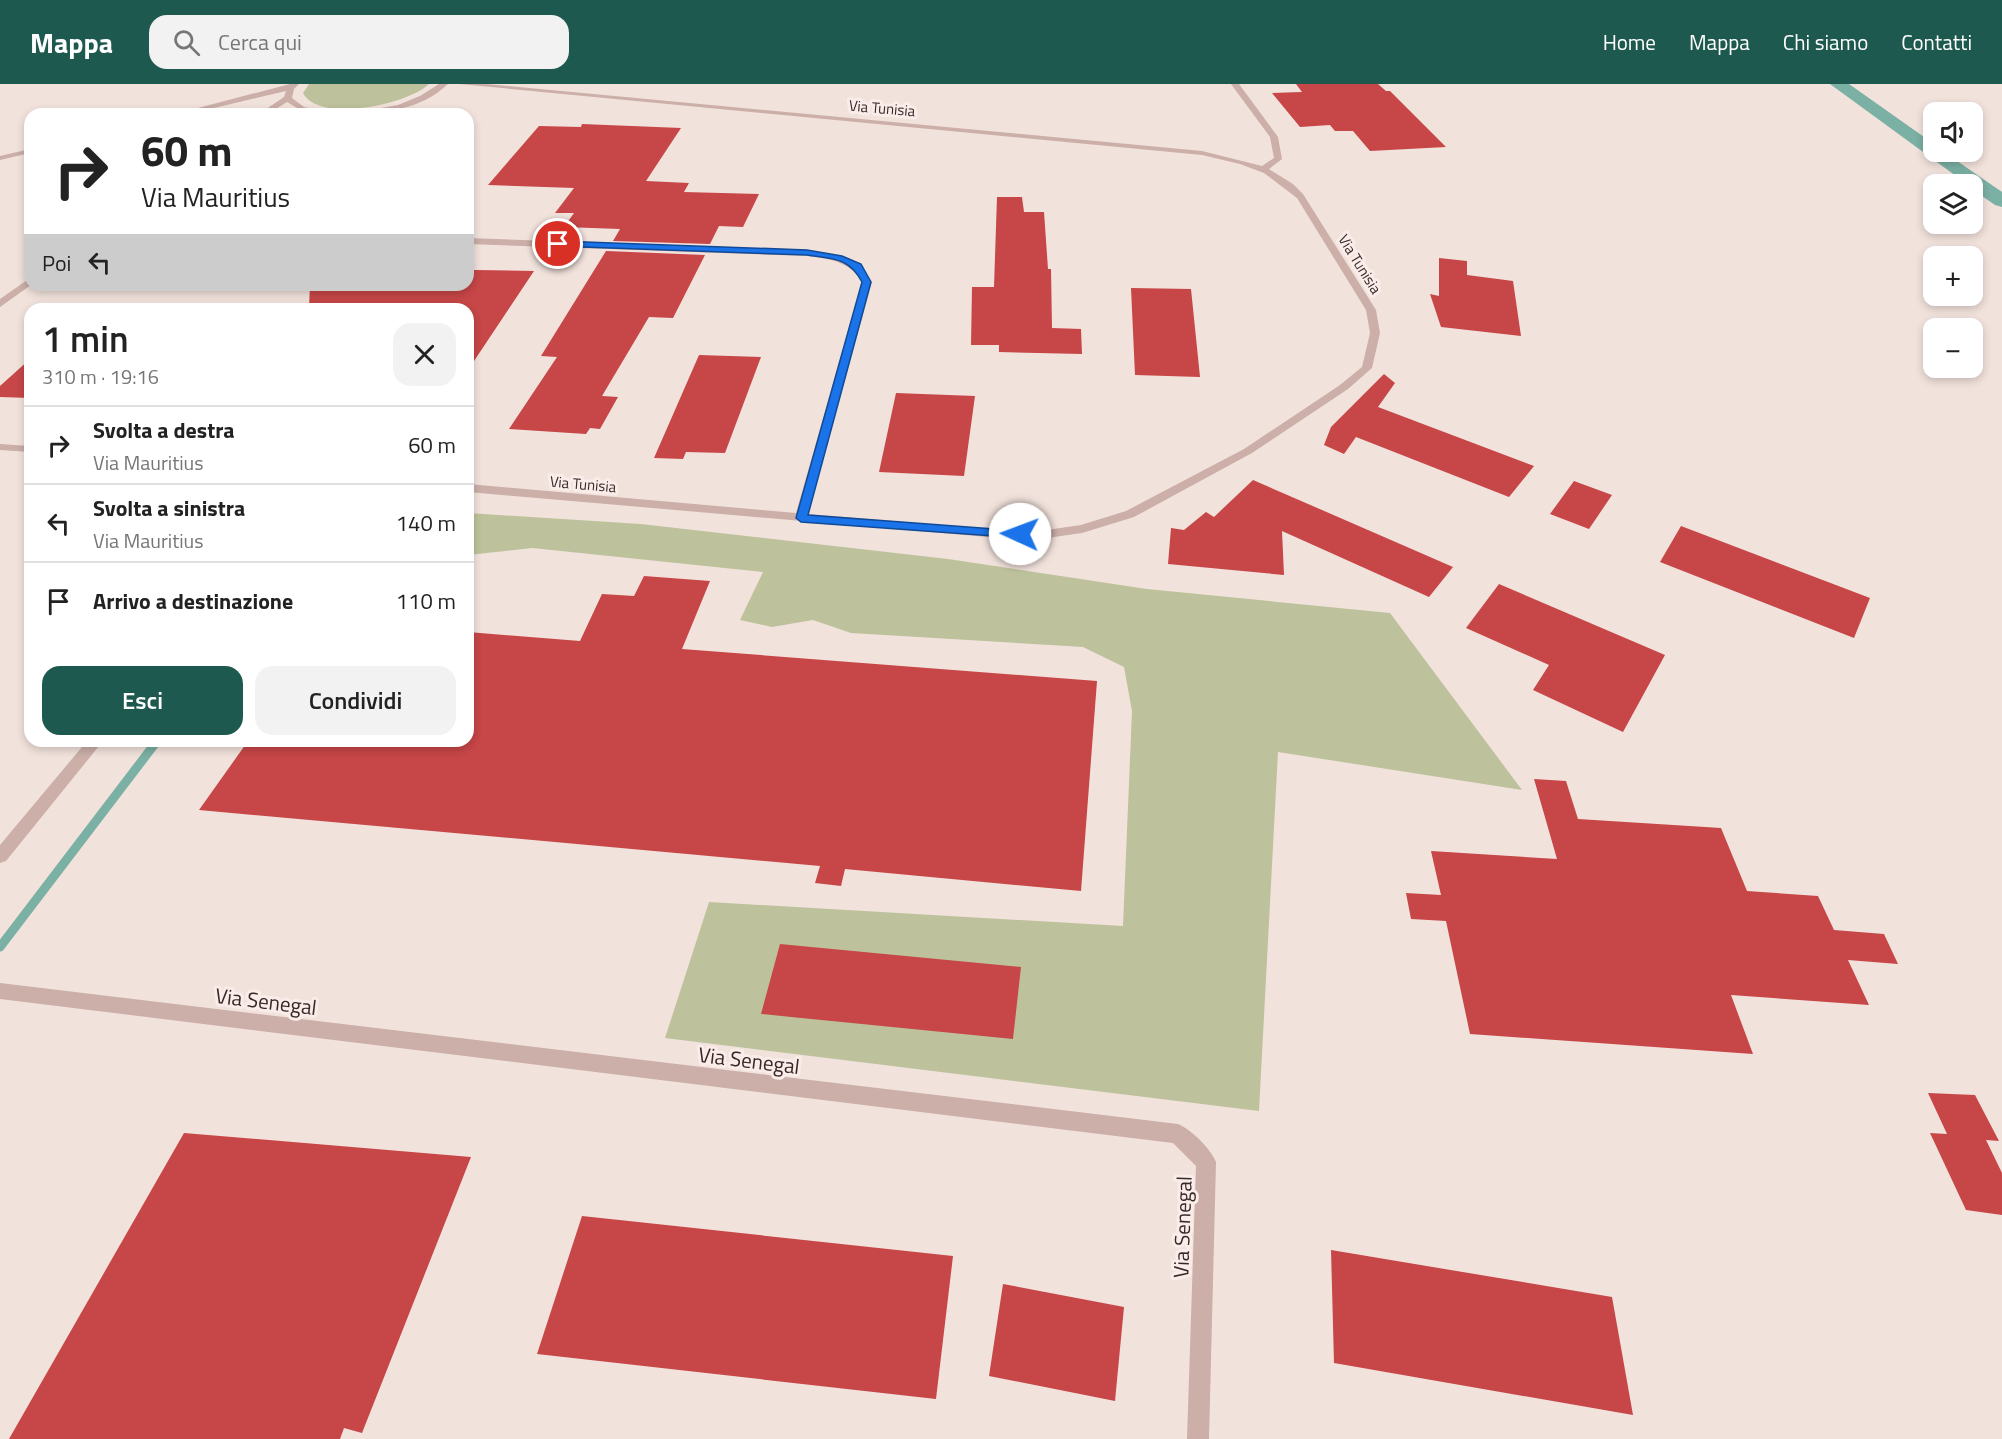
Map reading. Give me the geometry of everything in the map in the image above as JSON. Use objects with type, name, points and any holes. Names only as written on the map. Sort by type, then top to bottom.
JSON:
[{"type":"street","points":[[394,108],[432,94],[444,84]]},
{"type":"street","name":"Via Tunisia","points":[[463,84],[1202,153],[1265,168],[1287,181],[1300,196],[1371,310],[1375,333],[1367,368],[1344,387],[1248,451],[1130,514],[1082,529],[1040,535],[999,534],[474,490]]},
{"type":"street","points":[[1235,84],[1274,137],[1278,159],[1265,168]]},
{"type":"street","points":[[291,90],[293,105],[300,108]]},
{"type":"street","points":[[207,108],[291,90]]},
{"type":"street","points":[[269,108],[291,90]]},
{"type":"street","points":[[0,158],[24,152]]},
{"type":"street","points":[[474,241],[807,253],[838,258],[858,266],[867,282],[801,518]]},
{"type":"street","points":[[0,304],[24,286]]},
{"type":"street","points":[[0,447],[24,449]]},
{"type":"street","points":[[0,856],[91,747]]},
{"type":"street","name":"Via Senegal","points":[[0,992],[1178,1134],[1206,1162],[1198,1439]]},
{"type":"green space","points":[[309,84],[429,84],[403,98],[364,108],[327,107],[312,102],[303,93]]},
{"type":"green space","points":[[474,513],[641,524],[948,559],[1147,589],[1390,613],[1522,790],[1278,752],[1259,1111],[665,1038],[709,902],[1123,926],[1132,711],[1124,667],[1083,647],[851,633],[813,620],[772,627],[740,620],[763,572],[532,548],[474,554]]},
{"type":"building","points":[[1296,84],[1378,84],[1386,91],[1390,91],[1446,147],[1370,151],[1353,131],[1335,131],[1330,125],[1300,127],[1272,93],[1302,92]]},
{"type":"building","points":[[582,124],[681,128],[646,181],[689,183],[684,192],[759,194],[743,227],[719,226],[710,244],[613,241],[620,229],[564,227],[574,213],[555,213],[574,188],[488,185],[539,126],[581,127]]},
{"type":"building","points":[[997,197],[1022,197],[1024,212],[1044,212],[1048,269],[1051,269],[1052,328],[1081,329],[1082,354],[999,352],[999,345],[971,345],[972,287],[994,287]]},
{"type":"building","points":[[606,251],[705,255],[673,318],[649,317],[602,396],[618,397],[600,429],[590,428],[586,434],[509,429],[557,357],[541,356]]},
{"type":"building","points":[[1439,258],[1467,261],[1467,275],[1513,281],[1521,336],[1441,327],[1430,294],[1439,296]]},
{"type":"building","points":[[474,270],[534,271],[474,361],[474,303],[309,303],[310,291],[474,291]]},
{"type":"building","points":[[1131,288],[1191,289],[1200,377],[1135,375]]},
{"type":"building","points":[[699,355],[761,357],[725,453],[686,452],[683,459],[654,458]]},
{"type":"building","points":[[24,364],[24,398],[0,397],[0,386]]},
{"type":"building","points":[[1384,374],[1395,383],[1378,407],[1534,466],[1509,497],[1356,437],[1344,454],[1324,445],[1331,427]]},
{"type":"building","points":[[896,393],[975,396],[964,476],[879,472]]},
{"type":"building","points":[[1253,480],[1453,567],[1429,597],[1282,531],[1284,575],[1168,564],[1171,528],[1184,530],[1206,512],[1214,517]]},
{"type":"building","points":[[1574,481],[1612,495],[1589,529],[1550,514]]},
{"type":"building","points":[[1681,526],[1870,598],[1854,638],[1660,562]]},
{"type":"building","points":[[644,576],[710,581],[682,649],[1097,681],[1081,891],[845,869],[841,886],[815,883],[820,866],[199,810],[244,747],[474,747],[474,632],[580,641],[602,594],[634,596]]},
{"type":"building","points":[[1499,584],[1665,655],[1623,732],[1533,690],[1549,665],[1466,628]]},
{"type":"building","points":[[1534,779],[1566,781],[1578,819],[1721,828],[1747,891],[1818,896],[1834,930],[1884,934],[1898,964],[1848,960],[1869,1005],[1731,995],[1753,1054],[1470,1034],[1446,921],[1411,919],[1406,893],[1441,895],[1431,851],[1557,859]]},
{"type":"building","points":[[780,944],[1021,967],[1013,1039],[761,1014]]},
{"type":"building","points":[[1928,1093],[1975,1095],[1999,1141],[1986,1140],[2002,1173],[2002,1215],[1966,1210],[1930,1133],[1947,1134]]},
{"type":"building","points":[[184,1133],[471,1157],[362,1433],[344,1428],[340,1439],[9,1439]]},
{"type":"building","points":[[582,1216],[953,1256],[936,1399],[537,1354]]},
{"type":"building","points":[[1331,1250],[1612,1297],[1633,1415],[1334,1363]]},
{"type":"building","points":[[1003,1284],[1124,1307],[1115,1401],[989,1376]]},
{"type":"waterway","points":[[1838,84],[2002,201]]},
{"type":"waterway","points":[[0,947],[152,747]]},
{"type":"route","points":[[558,244],[807,253],[838,258],[858,266],[867,282],[801,518],[1020,534]]}]
